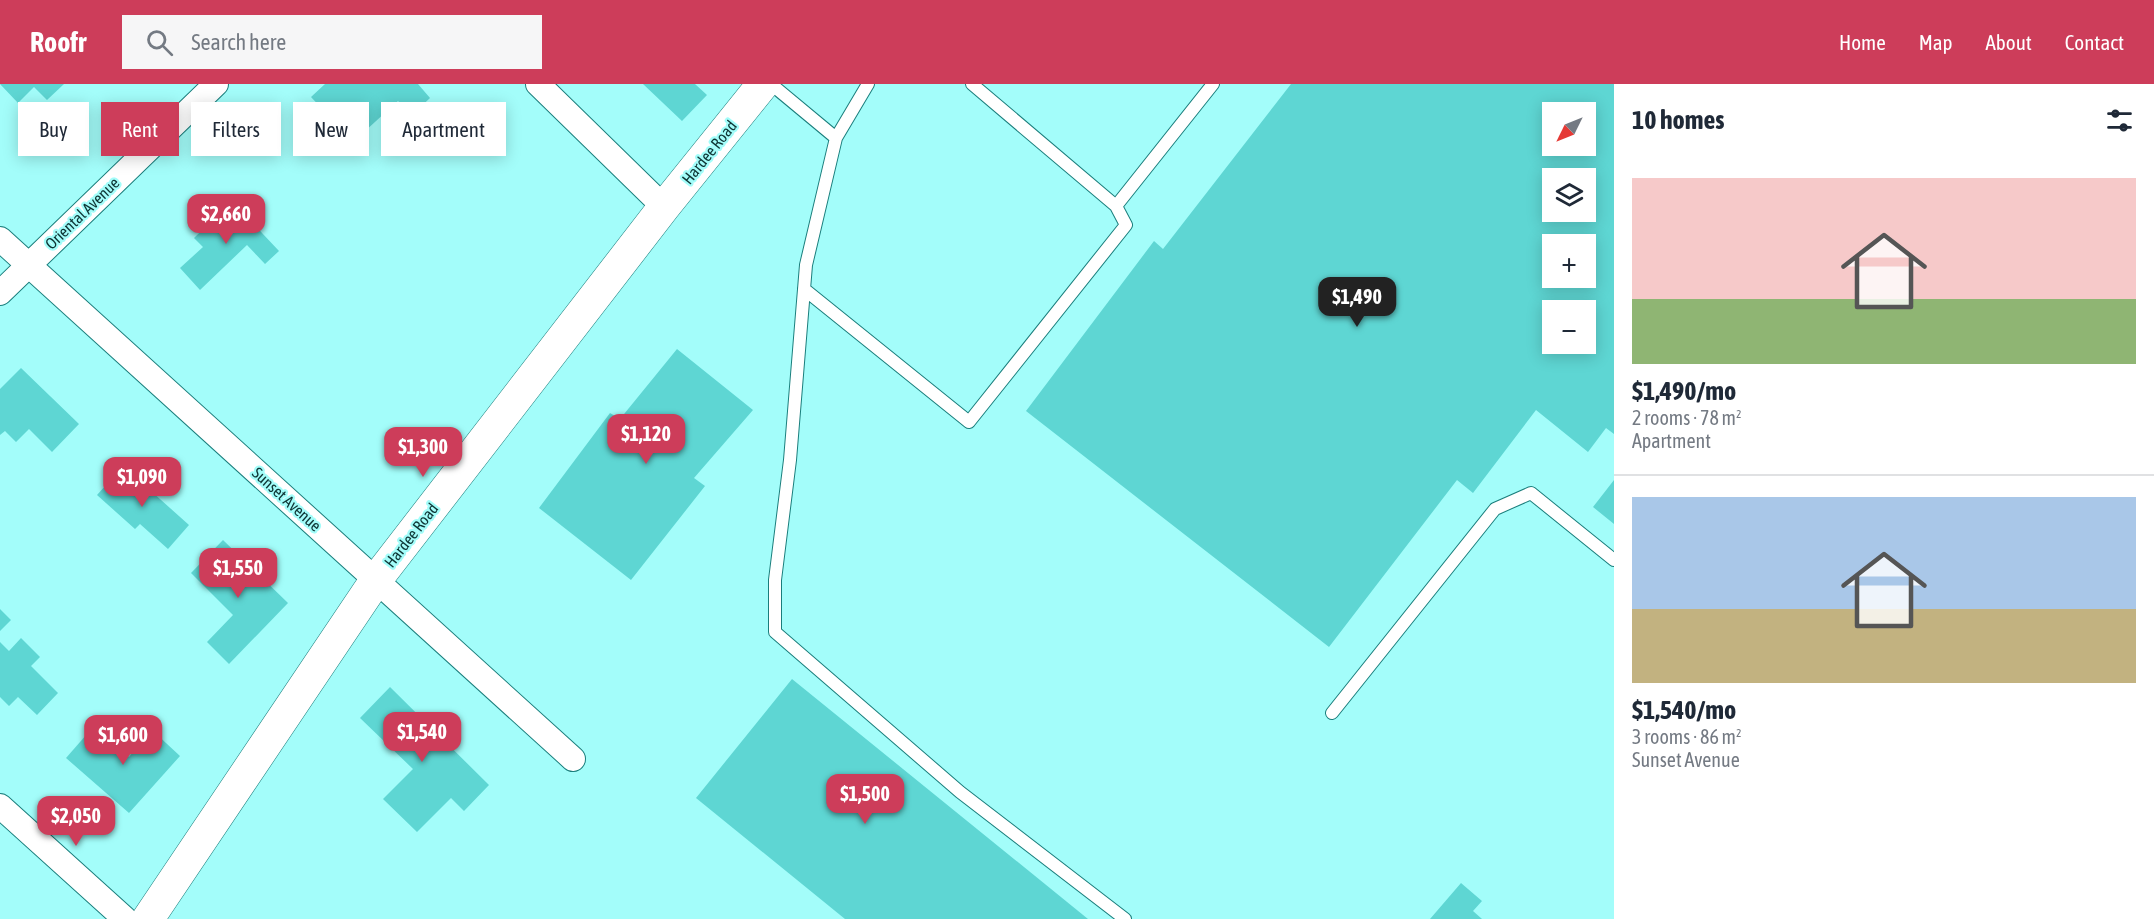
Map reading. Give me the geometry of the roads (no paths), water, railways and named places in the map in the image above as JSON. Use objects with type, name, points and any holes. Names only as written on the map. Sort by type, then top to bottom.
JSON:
[{"type":"street","name":"Oriental Avenue","points":[[0,293],[216,84]]},
{"type":"street","points":[[538,84],[664,207]]},
{"type":"street","name":"Hardee Road","points":[[148,919],[376,580],[664,207],[763,84]]},
{"type":"street","name":"Sunset Avenue","points":[[0,239],[573,759]]},
{"type":"street","points":[[0,806],[125,919]]},
{"type":"lane","points":[[771,84],[836,138]]},
{"type":"lane","points":[[868,84],[836,138],[806,266],[790,460],[775,580],[775,632],[960,792],[1125,919]]},
{"type":"lane","points":[[804,289],[969,422],[1126,225],[1116,206],[972,84]]},
{"type":"lane","points":[[1116,206],[1213,84]]},
{"type":"lane","points":[[1332,713],[1495,509],[1531,493],[1614,560]]}]
